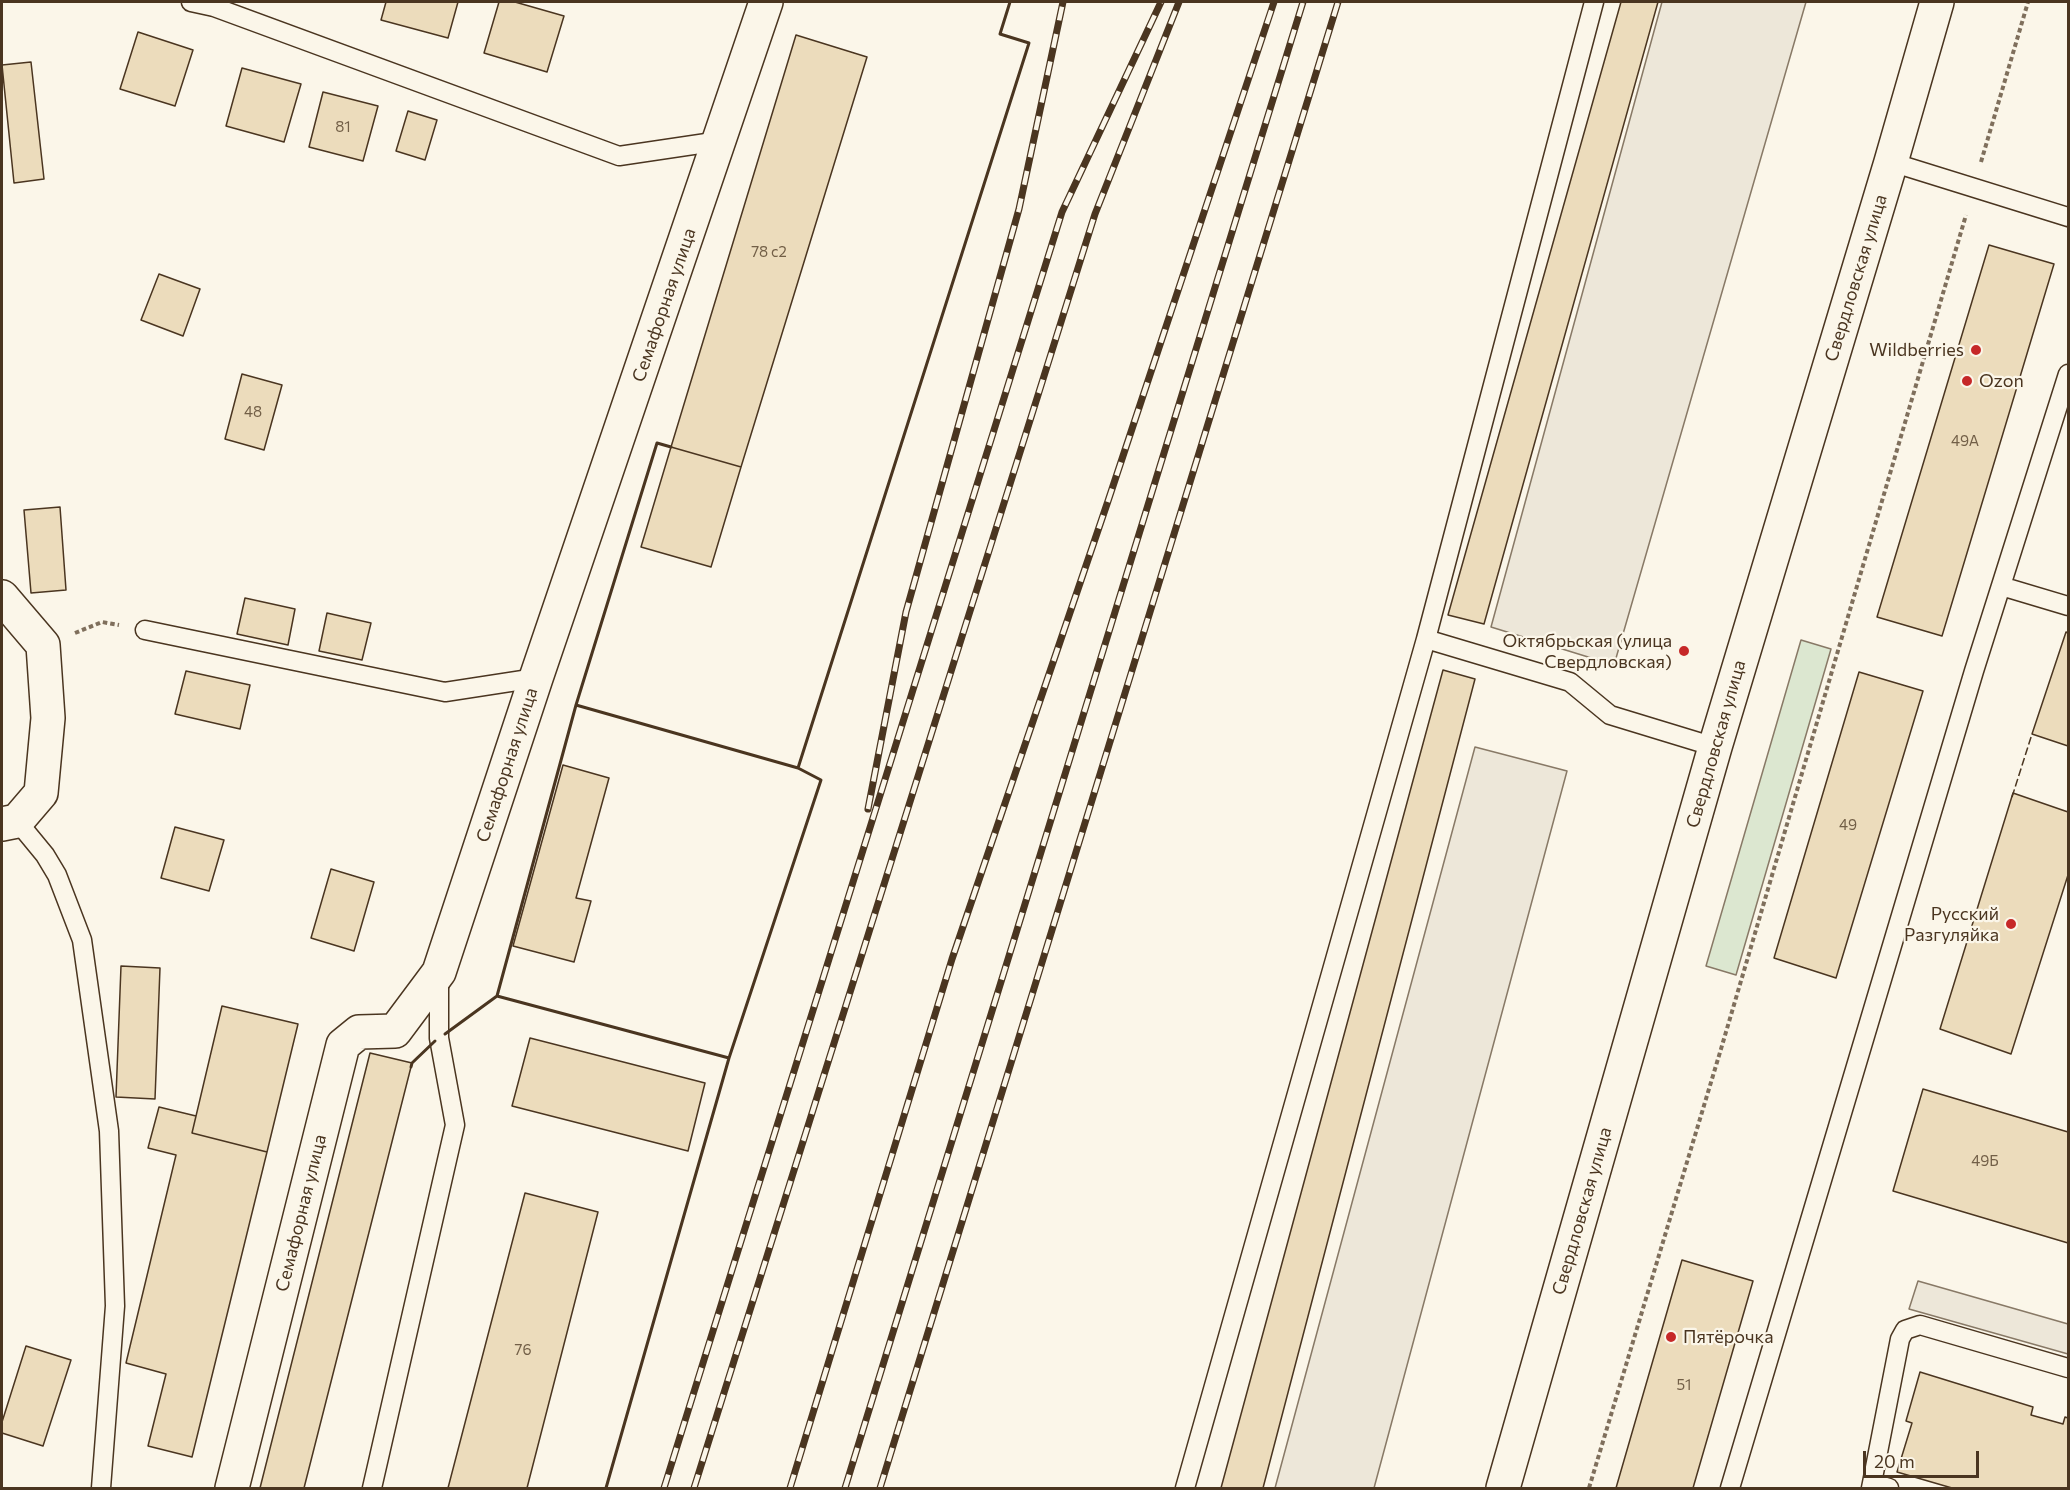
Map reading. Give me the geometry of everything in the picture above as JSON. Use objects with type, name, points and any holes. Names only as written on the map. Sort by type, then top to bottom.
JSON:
[{"type":"main road","name":"Семафорная улица","points":[[232,1488],[343,1045],[359,1032],[395,1031],[439,972],[536,678],[766,2]]},
{"type":"main road","name":"Свердловская улица","points":[[1503,1488],[1715,747],[1892,162],[1937,2]]},
{"type":"main road","points":[[2,597],[43,645],[48,718],[41,793],[9,823]]},
{"type":"lane","points":[[191,2],[215,4],[619,156],[720,141]]},
{"type":"lane","points":[[1185,1488],[1426,639],[1594,2]]},
{"type":"lane","points":[[1892,162],[2068,217]]},
{"type":"lane","points":[[1730,1488],[2001,586],[2068,374]]},
{"type":"lane","points":[[2001,586],[2068,606]]},
{"type":"lane","points":[[145,630],[445,692],[536,678]]},
{"type":"lane","points":[[1426,639],[1570,682],[1610,715],[1715,747]]},
{"type":"lane","points":[[9,823],[45,855],[57,875],[82,940],[109,1131],[115,1306],[101,1488]]},
{"type":"lane","points":[[372,1488],[455,1125],[439,1038],[439,972]]},
{"type":"lane","points":[[1877,1487],[1900,1340],[1905,1330],[1920,1326],[2068,1368]]},
{"type":"path","points":[[1588,1488],[1722,1049],[2028,2]]},
{"type":"path","points":[[43,645],[102,622],[145,630]]},
{"type":"green space","points":[[1801,640],[1831,649],[1736,975],[1706,966]]},
{"type":"shaded area","points":[[1662,2],[1806,2],[1614,665],[1491,627]]},
{"type":"shaded area","points":[[1475,747],[1567,771],[1374,1488],[1275,1488]]},
{"type":"shaded area","points":[[1918,1281],[2068,1324],[2068,1354],[1909,1309]]},
{"type":"building","points":[[386,2],[458,2],[448,38],[381,20]]},
{"type":"building","points":[[499,2],[515,2],[564,16],[547,72],[484,53]]},
{"type":"building","points":[[1621,2],[1658,2],[1484,624],[1448,615]]},
{"type":"building","points":[[138,32],[193,50],[175,106],[120,89]]},
{"type":"building","points":[[796,35],[867,57],[741,467],[671,447]]},
{"type":"building","points":[[31,62],[44,179],[14,183],[2,65]]},
{"type":"building","points":[[242,68],[301,84],[284,142],[226,126]]},
{"type":"building","points":[[323,92],[378,106],[363,161],[309,147]]},
{"type":"building","points":[[408,111],[437,120],[425,160],[396,151]]},
{"type":"building","points":[[1989,245],[2054,264],[1942,636],[1877,617]]},
{"type":"building","points":[[159,274],[200,289],[183,336],[141,320]]},
{"type":"building","points":[[242,374],[282,385],[264,450],[225,439]]},
{"type":"building","points":[[671,447],[741,467],[711,567],[641,547]]},
{"type":"building","points":[[60,507],[66,590],[31,593],[24,510]]},
{"type":"building","points":[[245,598],[295,609],[288,645],[237,634]]},
{"type":"building","points":[[327,613],[371,623],[362,660],[319,651]]},
{"type":"building","points":[[2066,632],[2068,633],[2068,746],[2032,734]]},
{"type":"building","points":[[1443,670],[1475,679],[1263,1488],[1221,1488]]},
{"type":"building","points":[[186,671],[250,685],[240,729],[175,714]]},
{"type":"building","points":[[1859,672],[1923,691],[1836,978],[1774,958]]},
{"type":"building","points":[[563,765],[609,778],[576,898],[591,901],[574,962],[513,946]]},
{"type":"building","points":[[2013,793],[2068,812],[2068,875],[2011,1054],[1940,1029]]},
{"type":"building","points":[[175,827],[224,840],[209,891],[161,878]]},
{"type":"building","points":[[331,869],[374,882],[354,951],[311,938]]},
{"type":"building","points":[[121,966],[160,968],[155,1099],[116,1097]]},
{"type":"building","points":[[222,1006],[298,1024],[267,1152],[192,1133]]},
{"type":"building","points":[[530,1038],[705,1083],[688,1151],[512,1106]]},
{"type":"building","points":[[370,1053],[412,1063],[304,1488],[260,1488]]},
{"type":"building","points":[[1923,1089],[2068,1132],[2068,1243],[1893,1191]]},
{"type":"building","points":[[159,1107],[196,1116],[192,1133],[267,1152],[192,1457],[148,1446],[166,1374],[126,1363],[176,1155],[148,1148]]},
{"type":"building","points":[[525,1193],[598,1212],[527,1488],[448,1488]]},
{"type":"building","points":[[1682,1260],[1753,1281],[1693,1488],[1616,1488]]},
{"type":"building","points":[[26,1346],[71,1360],[43,1446],[2,1433],[2,1422]]},
{"type":"building","points":[[1920,1372],[2033,1407],[2031,1415],[2063,1424],[2065,1417],[2068,1418],[2068,1488],[1952,1488],[1897,1472],[1912,1423],[1906,1421]]},
{"type":"railway","points":[[868,809],[906,612],[1019,209],[1063,2]]},
{"type":"railway","points":[[664,1488],[1062,212],[1161,2]]},
{"type":"railway","points":[[694,1488],[1095,214],[1179,2]]},
{"type":"railway","points":[[790,1488],[952,959],[1274,2]]},
{"type":"railway","points":[[845,1488],[1303,2]]},
{"type":"railway","points":[[880,1488],[1338,2]]},
{"type":"fence","points":[[2012,797],[2032,734]]},
{"type":"wall","points":[[671,447],[657,443],[576,705],[798,768],[1029,43],[1000,34],[1010,2]]},
{"type":"wall","points":[[497,996],[576,705]]},
{"type":"wall","points":[[729,1058],[821,780],[798,768]]},
{"type":"wall","points":[[445,1034],[497,996],[729,1058],[606,1488]]},
{"type":"wall","points":[[411,1067],[412,1063],[435,1041]]},
{"type":"place","name":"Wildberries","points":[[1976,350]]},
{"type":"place","name":"Ozon","points":[[1967,381]]},
{"type":"place","name":"Октябрьская (улица Свердловская)","points":[[1684,651]]},
{"type":"place","name":"Русский Разгуляйка","points":[[2011,924]]},
{"type":"place","name":"Пятёрочка","points":[[1671,1337]]}]
